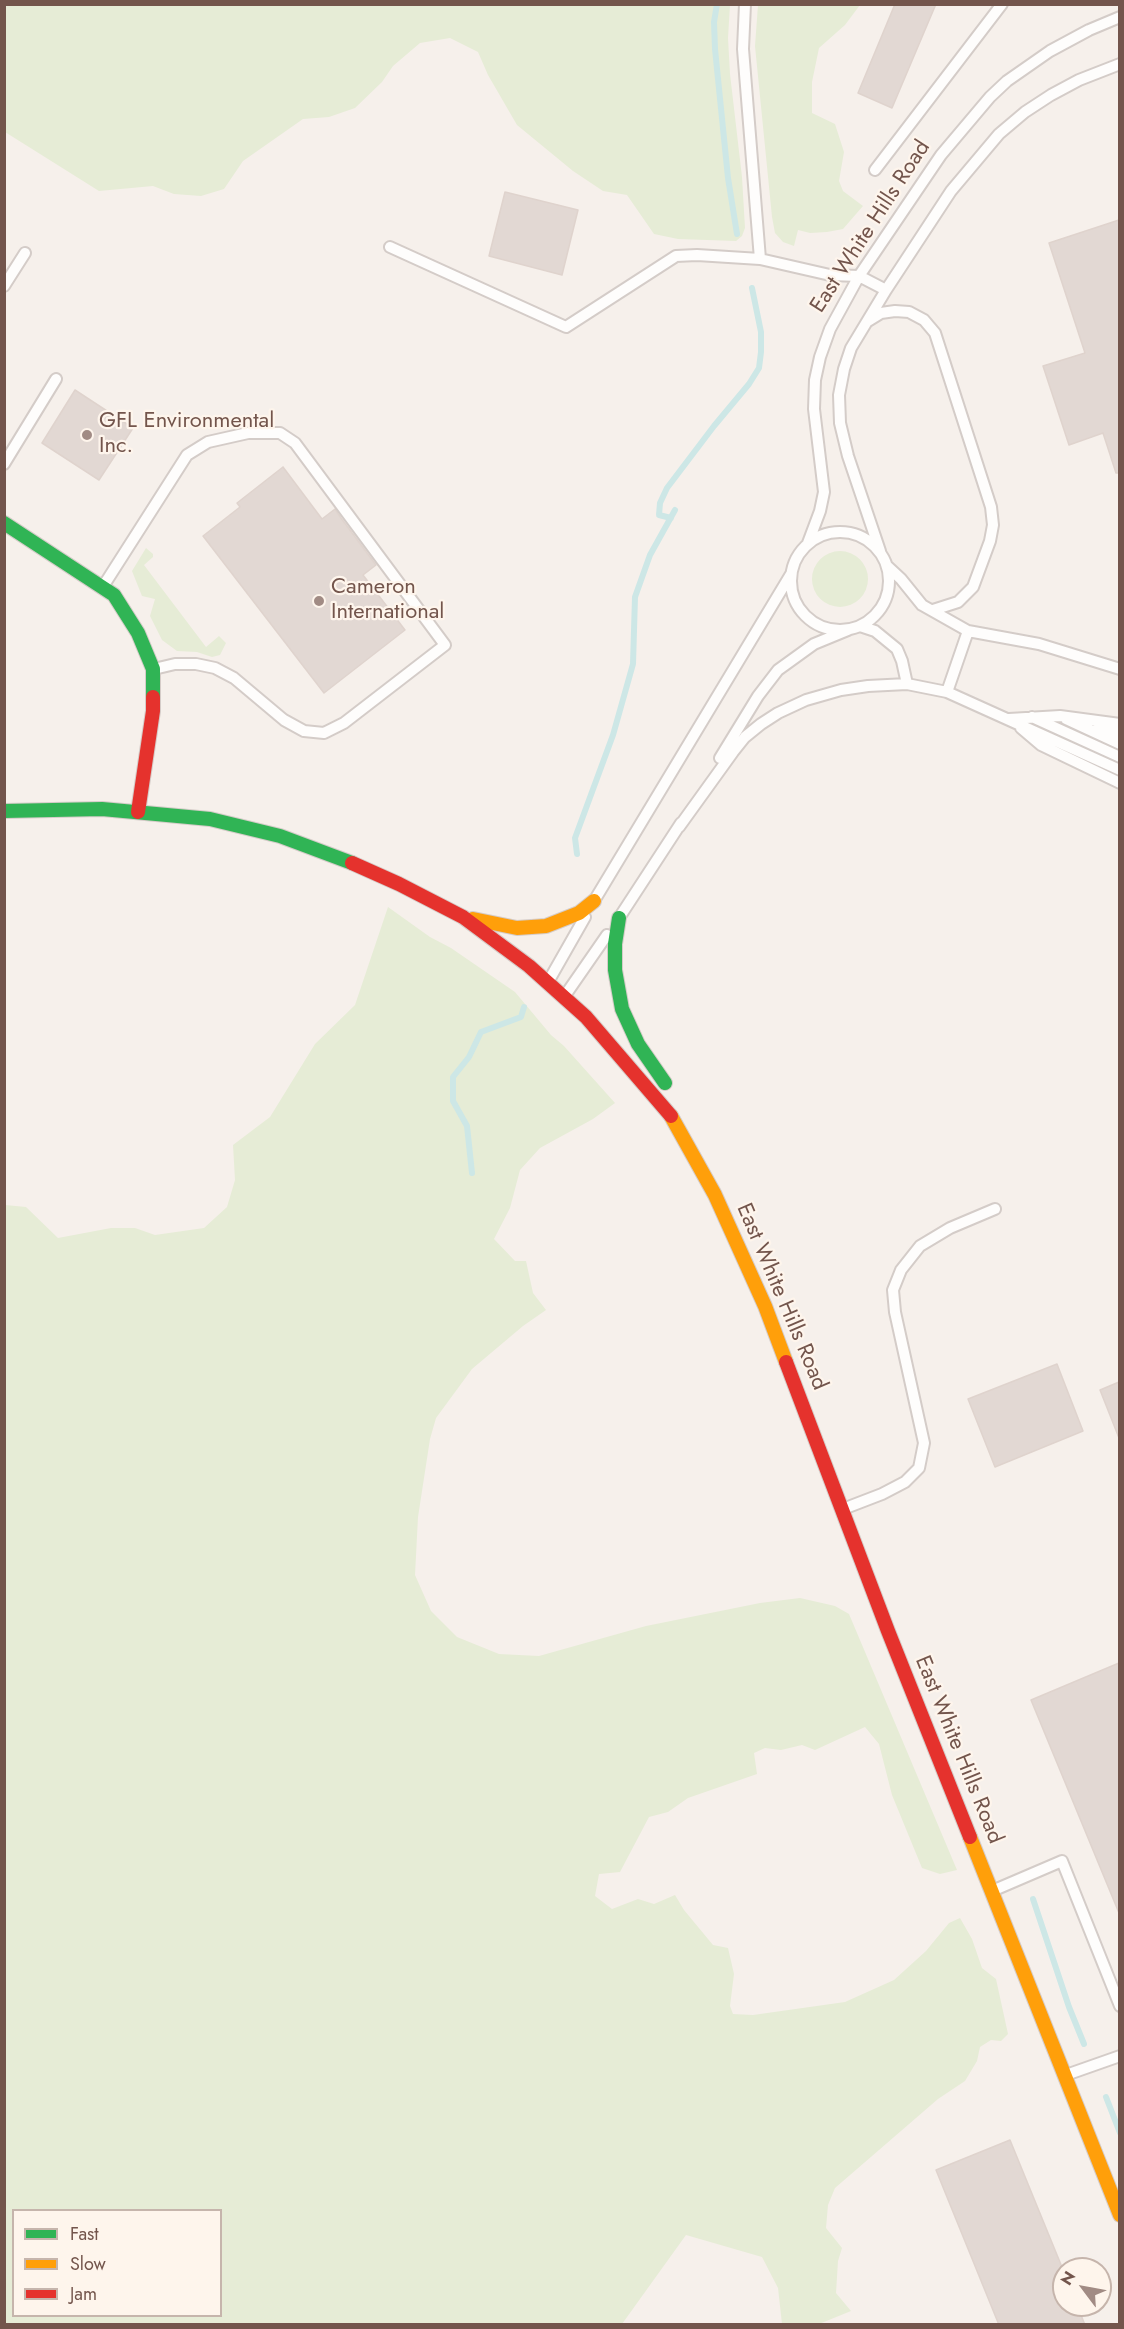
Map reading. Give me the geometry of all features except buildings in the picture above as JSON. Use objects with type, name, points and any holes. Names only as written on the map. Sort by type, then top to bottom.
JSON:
[{"type":"main road","points":[[4,523],[114,595],[138,633],[153,669],[153,711],[138,812]]},
{"type":"main road","name":"East White Hills Road","points":[[4,811],[61,808],[210,819],[280,836],[324,850],[358,865],[463,917],[498,941],[564,997],[608,1042],[670,1115],[700,1166],[734,1233],[765,1306],[888,1631],[1119,2215]]},
{"type":"main road","points":[[463,917],[517,928],[539,927],[571,917],[594,901]]},
{"type":"main road","points":[[619,918],[615,944],[615,969],[622,1009],[638,1044],[669,1089],[670,1115]]},
{"type":"lane","points":[[745,4],[743,49],[760,259]]},
{"type":"lane","points":[[875,170],[1002,4]]},
{"type":"lane","name":"East White Hills Road","points":[[808,543],[825,492],[814,410],[817,368],[830,329],[859,276],[941,155],[998,88],[1050,51],[1119,17]]},
{"type":"lane","name":"East White Hills Road","points":[[880,551],[848,456],[840,423],[839,395],[851,348],[951,191],[999,134],[1025,112],[1051,95],[1079,80],[1119,64]]},
{"type":"lane","points":[[390,247],[566,327],[676,256],[760,259],[830,275],[859,276],[886,290]]},
{"type":"lane","points":[[4,286],[25,253]]},
{"type":"lane","points":[[867,321],[881,313],[895,310],[909,312],[924,320],[935,333],[991,507],[993,525],[990,541],[973,587],[958,602],[933,610]]},
{"type":"lane","points":[[4,464],[56,379]]},
{"type":"lane","points":[[102,588],[187,454],[208,442],[248,433],[280,433],[295,443],[445,645],[344,723],[324,733],[304,730],[284,720],[234,678],[215,668],[196,664],[175,664],[153,669]]},
{"type":"lane","points":[[548,982],[808,543],[822,535],[839,532],[855,534],[870,542],[880,551],[887,566],[889,580],[887,594],[881,607],[872,618],[860,626],[814,644],[799,653],[770,679],[679,827],[564,997]]},
{"type":"lane","points":[[887,566],[922,605],[968,631],[1039,644],[1119,669]]},
{"type":"lane","points":[[791,574],[795,601],[804,615],[816,624],[831,630],[848,630]]},
{"type":"lane","points":[[860,626],[875,631],[897,649],[907,684]]},
{"type":"lane","points":[[947,692],[968,631]]},
{"type":"lane","points":[[679,827],[745,737],[778,713],[806,700],[841,690],[907,684],[947,692],[1119,770]]},
{"type":"lane","points":[[1009,719],[1060,716],[1119,724]]},
{"type":"lane","points":[[1060,716],[1119,744]]},
{"type":"lane","points":[[1031,717],[1119,757]]},
{"type":"lane","points":[[1084,718],[1119,733]]},
{"type":"lane","points":[[1009,719],[1041,746],[1119,783]]},
{"type":"lane","points":[[843,1510],[905,1482],[919,1468],[924,1443],[895,1312],[893,1290],[901,1270],[920,1246],[950,1228],[995,1209]]},
{"type":"lane","points":[[992,1891],[1062,1861],[1119,2006]]},
{"type":"lane","points":[[1065,2075],[1119,2055]]},
{"type":"green space","points":[[4,5],[730,5],[728,38],[730,74],[742,177],[745,228],[742,236],[736,241],[678,239],[654,234],[627,195],[603,191],[573,171],[517,125],[488,75],[478,52],[450,38],[420,43],[393,66],[382,82],[355,108],[329,117],[303,119],[243,161],[224,189],[201,196],[174,194],[153,186],[99,191],[5,132]]},
{"type":"green space","points":[[758,5],[860,5],[845,25],[819,48],[812,82],[812,113],[835,124],[844,152],[839,181],[843,191],[863,206],[843,229],[810,233],[798,230],[794,246],[783,242],[775,233],[772,217],[755,46]]},
{"type":"green space","points":[[146,548],[153,554],[153,557],[144,565],[206,647],[219,636],[226,643],[220,655],[212,657],[197,652],[177,651],[162,640],[150,616],[155,599],[142,596],[132,571]]},
{"type":"green space","points":[[840,551],[851,553],[860,559],[866,568],[868,579],[866,590],[860,599],[851,605],[840,607],[829,605],[820,599],[814,590],[812,579],[814,568],[820,559],[829,553]]},
{"type":"green space","points":[[388,907],[515,992],[551,1035],[564,1046],[615,1103],[593,1119],[540,1148],[520,1170],[510,1208],[494,1239],[515,1261],[526,1261],[533,1293],[546,1310],[523,1326],[472,1369],[436,1418],[430,1439],[418,1517],[415,1575],[431,1611],[457,1637],[499,1654],[539,1656],[646,1626],[760,1603],[800,1598],[835,1606],[849,1614],[957,1870],[940,1874],[922,1868],[892,1795],[879,1744],[865,1727],[815,1750],[802,1745],[781,1750],[765,1748],[754,1753],[757,1774],[688,1798],[668,1812],[649,1817],[620,1872],[599,1874],[595,1896],[612,1909],[638,1899],[654,1904],[675,1895],[684,1910],[713,1945],[728,1948],[734,1974],[730,2006],[733,2014],[753,2015],[845,2002],[894,1980],[926,1951],[949,1923],[960,1918],[972,1939],[982,1968],[996,1979],[1008,2034],[1001,2041],[991,2040],[980,2047],[977,2061],[965,2081],[938,2099],[835,2188],[828,2205],[826,2228],[842,2248],[838,2261],[836,2293],[851,2311],[819,2324],[782,2324],[778,2288],[762,2257],[686,2235],[622,2324],[5,2324],[5,1205],[26,1207],[58,1238],[111,1228],[135,1228],[155,1235],[204,1228],[227,1207],[235,1180],[233,1145],[270,1117],[315,1044],[355,1005]]},
{"type":"waterway","points":[[717,4],[714,22],[715,49],[728,178],[737,234]]},
{"type":"waterway","points":[[671,518],[659,515],[660,503],[667,488],[759,368],[761,332],[752,288]]},
{"type":"waterway","points":[[577,854],[575,838],[613,735],[633,664],[635,597],[650,555],[675,510]]},
{"type":"waterway","points":[[472,1173],[467,1126],[453,1101],[453,1077],[469,1057],[481,1032],[521,1017],[524,1007]]},
{"type":"waterway","points":[[1033,1899],[1069,2007],[1084,2044]]},
{"type":"waterway","points":[[1106,2097],[1120,2133]]},
{"type":"traffic: fast","points":[[4,523],[114,595],[138,633],[153,669],[153,697]]},
{"type":"traffic: fast","points":[[4,811],[102,809],[210,819],[280,836],[352,863]]},
{"type":"traffic: fast","points":[[619,918],[615,944],[615,970],[622,1009],[638,1044],[665,1083]]},
{"type":"traffic: slow","points":[[473,919],[517,928],[546,926],[579,913],[594,901]]},
{"type":"traffic: slow","points":[[671,1116],[715,1195],[765,1306],[786,1362]]},
{"type":"traffic: slow","points":[[970,1837],[1120,2215]]},
{"type":"traffic: jam","points":[[138,812],[153,711],[153,697]]},
{"type":"traffic: jam","points":[[352,863],[463,917],[529,966],[586,1017],[671,1116]]},
{"type":"traffic: jam","points":[[786,1362],[888,1631],[970,1837]]},
{"type":"place","name":"GFL Environmental Inc.","points":[[87,435]]},
{"type":"place","name":"Cameron International","points":[[319,601]]}]
